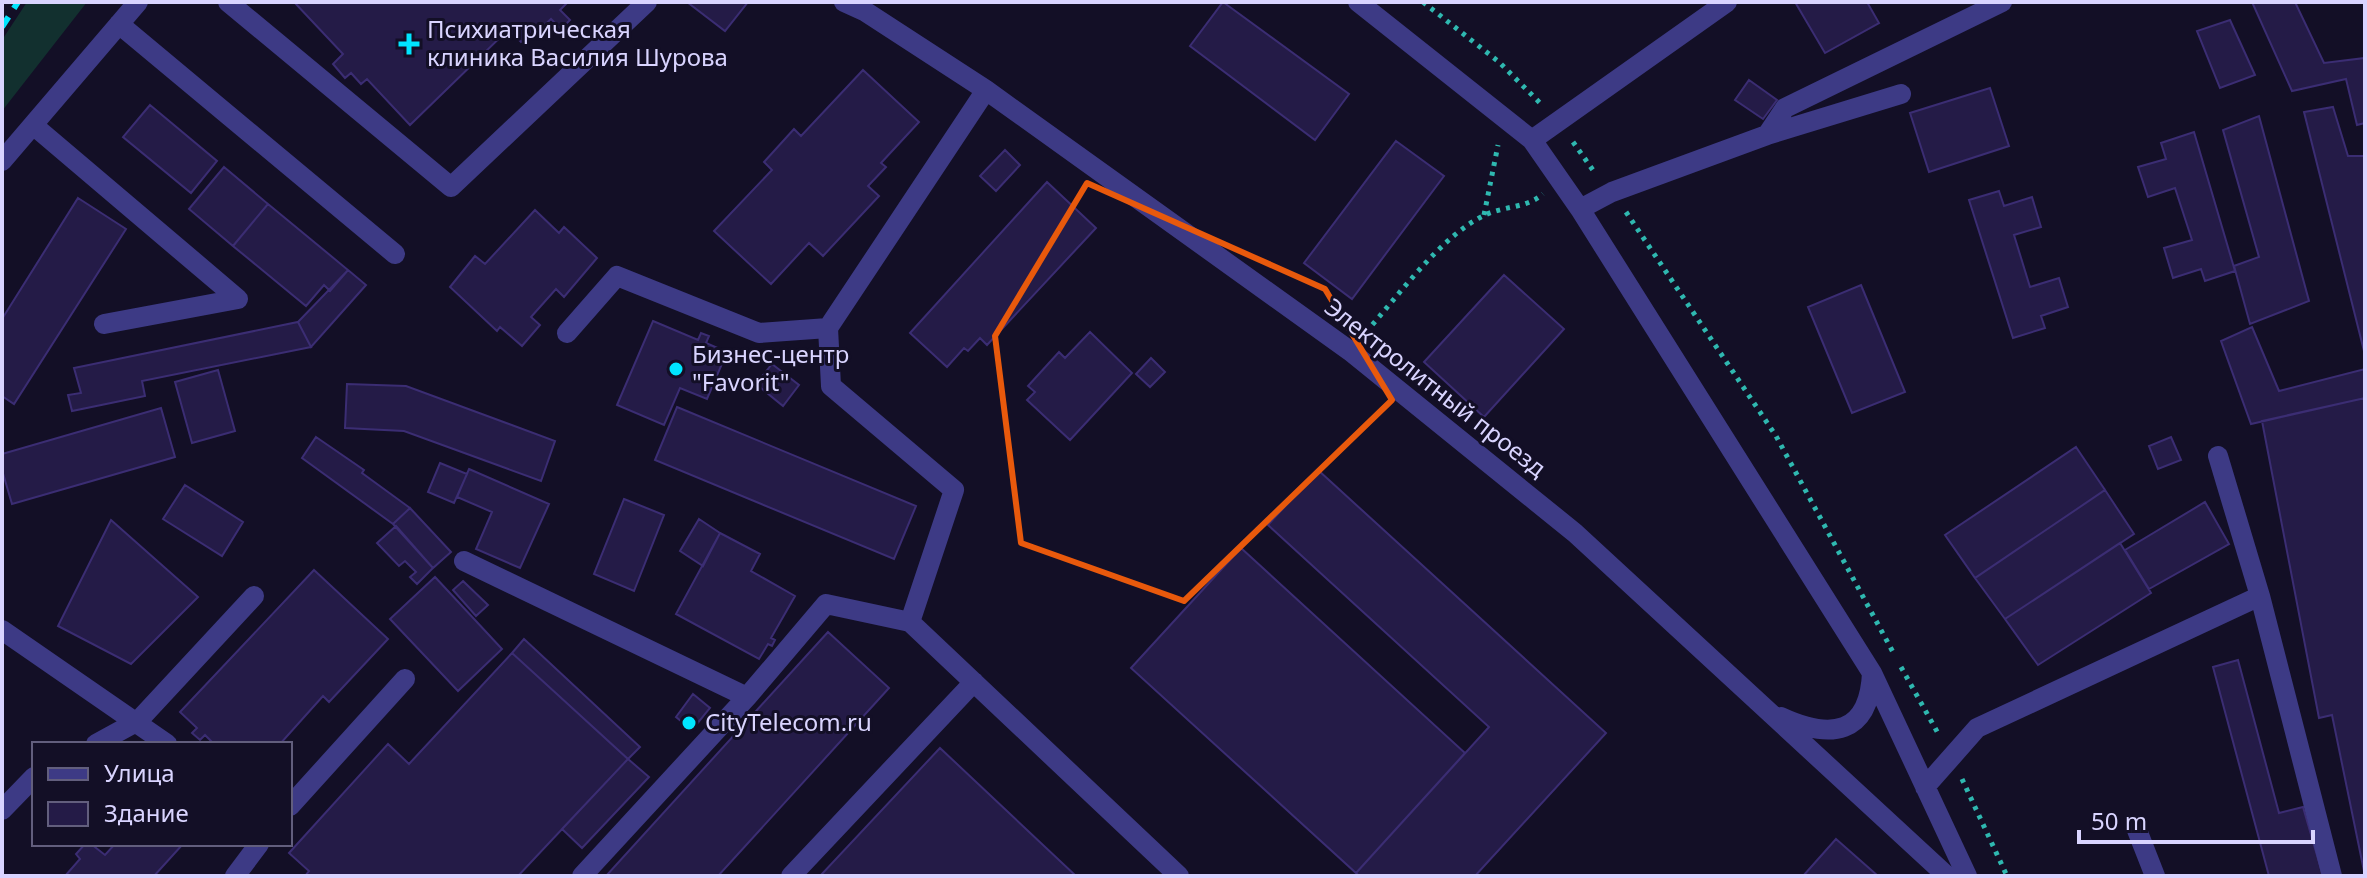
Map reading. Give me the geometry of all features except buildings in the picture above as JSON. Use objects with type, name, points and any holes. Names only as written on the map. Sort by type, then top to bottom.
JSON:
[{"type":"street","points":[[2,161],[138,2]]},
{"type":"street","points":[[228,2],[451,187],[647,2]]},
{"type":"street","name":"Электролитный проезд","points":[[844,2],[866,12],[986,90],[1350,351],[1575,533],[1947,876]]},
{"type":"street","points":[[1358,2],[1532,140],[1580,209],[1872,673],[1967,876]]},
{"type":"street","points":[[1532,140],[1727,2]]},
{"type":"street","points":[[1767,135],[1785,108],[2002,2]]},
{"type":"street","points":[[119,24],[395,254]]},
{"type":"street","points":[[910,622],[954,490],[831,386],[828,328],[986,90]]},
{"type":"street","points":[[1580,209],[1612,192],[1767,135],[1901,94]]},
{"type":"street","points":[[33,125],[238,299],[104,324]]},
{"type":"street","points":[[567,333],[617,276],[759,333],[828,328]]},
{"type":"street","points":[[2218,456],[2260,596],[2332,876]]},
{"type":"street","points":[[464,561],[747,697]]},
{"type":"street","points":[[100,742],[138,721],[254,596]]},
{"type":"street","points":[[1925,787],[1977,728],[2260,596]]},
{"type":"street","points":[[582,876],[747,697],[826,604],[910,622],[1179,876]]},
{"type":"street","points":[[2,630],[164,742]]},
{"type":"street","points":[[1766,710],[1799,725],[1828,731],[1848,727],[1861,716],[1871,697],[1872,673]]},
{"type":"street","points":[[292,804],[405,679]]},
{"type":"street","points":[[791,876],[974,682]]},
{"type":"street","points":[[2,810],[32,779]]},
{"type":"street","points":[[2137,830],[2155,876]]},
{"type":"street","points":[[235,876],[258,846]]},
{"type":"path","points":[[1484,215],[1504,116]]},
{"type":"path","points":[[1350,351],[1434,255],[1484,215],[1536,200]]},
{"type":"highlighted area","points":[[1087,183],[1325,289],[1392,400],[1184,601],[1021,543],[995,336]]},
{"type":"green space","points":[[27,2],[87,2],[2,111],[2,40]]},
{"type":"railway","points":[[2,27],[18,2]]},
{"type":"place","name":"Психиатрическая клиника Василия Шурова","points":[[409,44]]},
{"type":"place","name":"Бизнес-центр \"Favorit\"","points":[[676,369]]},
{"type":"place","name":"CityTelecom.ru","points":[[689,723]]}]
